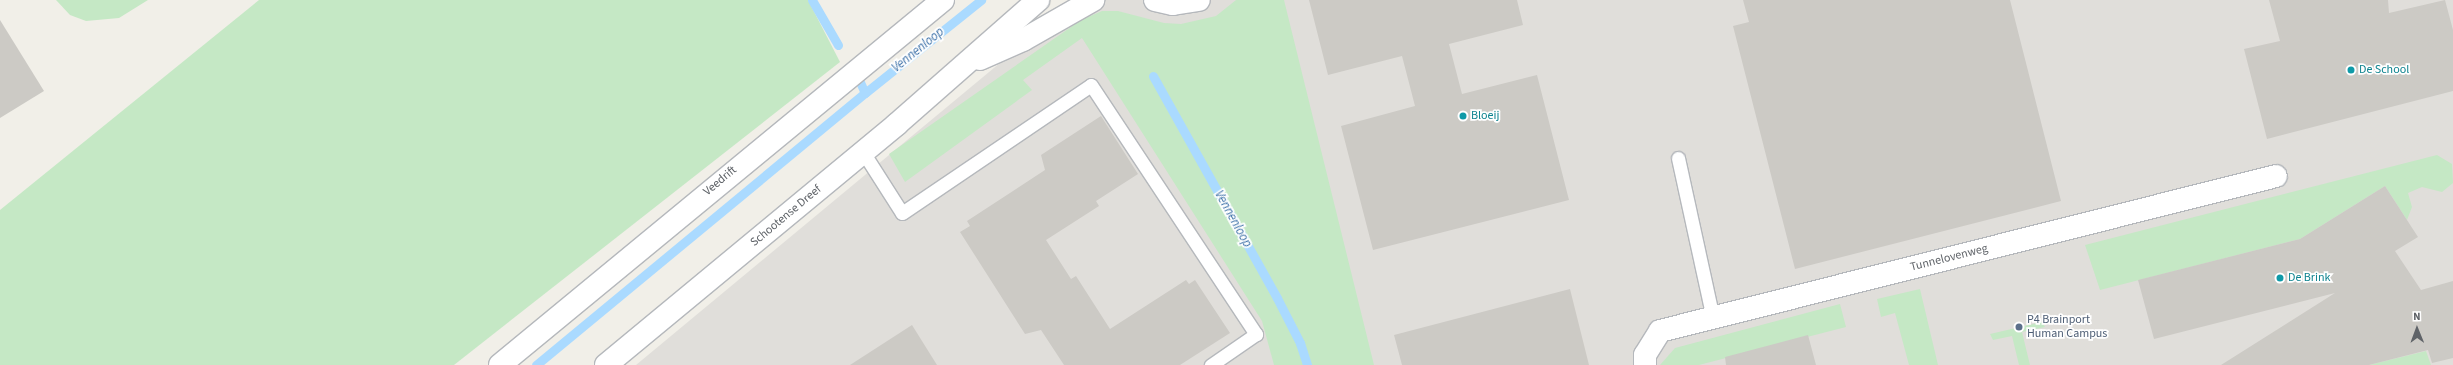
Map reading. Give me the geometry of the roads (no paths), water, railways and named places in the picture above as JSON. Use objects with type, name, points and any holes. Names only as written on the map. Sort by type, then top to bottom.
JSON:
[{"type":"street","name":"Veedrift","points":[[500,365],[943,0]]},
{"type":"street","name":"Schootense Dreef","points":[[606,365],[863,152],[964,66],[1038,0]]},
{"type":"street","name":"Schootense Dreef","points":[[964,66],[1022,40],[1093,0]]},
{"type":"street","points":[[1155,0],[1173,4],[1199,0]]},
{"type":"street","name":"Tunnelovenweg","points":[[1645,365],[1645,355],[1660,331],[2276,176]]},
{"type":"lane","points":[[863,152],[902,213],[1091,85],[1256,334],[1211,365]]},
{"type":"lane","points":[[1678,158],[1713,318]]},
{"type":"waterway","name":"Vennenloop","points":[[812,0],[838,45]]},
{"type":"waterway","name":"Vennenloop","points":[[860,82],[865,93],[981,0]]},
{"type":"waterway","name":"Vennenloop","points":[[1153,76],[1277,298],[1300,343],[1307,365]]},
{"type":"waterway","points":[[536,365],[865,93]]},
{"type":"place","name":"De School","points":[[2351,70]]},
{"type":"place","name":"Bloeij","points":[[1463,116]]},
{"type":"place","name":"De Brink","points":[[2280,278]]},
{"type":"place","name":"P4 Brainport Human Campus","points":[[2019,327]]}]
